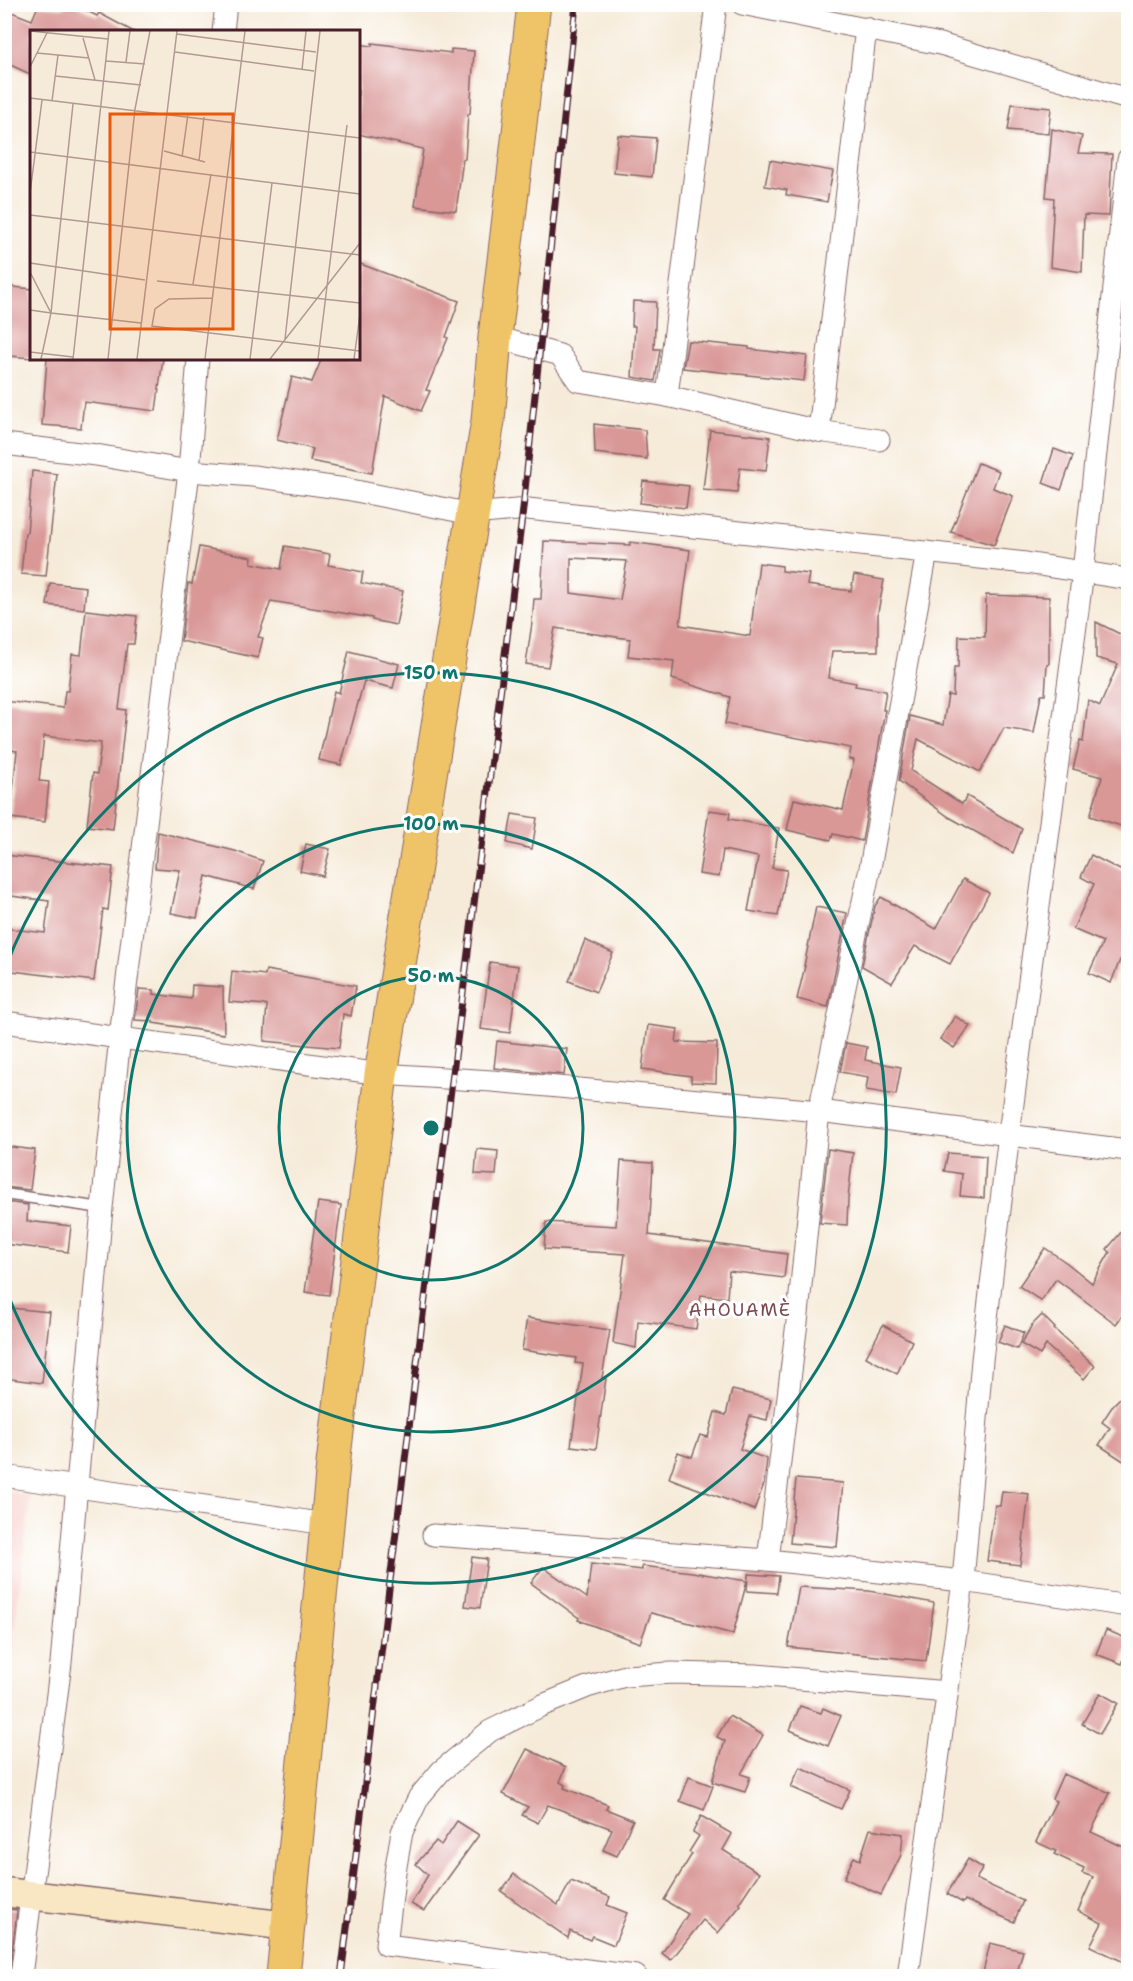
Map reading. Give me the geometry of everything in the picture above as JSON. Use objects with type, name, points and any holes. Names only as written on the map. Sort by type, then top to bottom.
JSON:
[{"type":"highway","points":[[283,1977],[326,1524],[381,1074],[488,421],[495,337],[534,4]]},
{"type":"main road","points":[[18,1893],[289,1926]]},
{"type":"street","points":[[224,30],[226,4]]},
{"type":"street","points":[[667,396],[716,4]]},
{"type":"street","points":[[742,4],[940,44],[1128,99]]},
{"type":"street","points":[[819,431],[866,28]]},
{"type":"street","points":[[908,1977],[963,1581],[982,1360],[1009,1134],[1083,572],[1128,159]]},
{"type":"street","points":[[495,337],[560,355],[578,381],[667,396],[819,431],[879,440]]},
{"type":"street","points":[[21,1977],[18,1893],[61,1663],[102,1208],[120,1037],[189,471],[198,360]]},
{"type":"street","points":[[4,444],[96,455],[189,471],[254,476],[346,489],[472,514],[528,509],[1026,563],[1128,579]]},
{"type":"street","points":[[768,1560],[798,1314],[819,1110],[870,868],[927,552]]},
{"type":"street","points":[[4,1022],[381,1074],[492,1081],[819,1110],[1128,1150]]},
{"type":"street","points":[[4,1476],[326,1524]]},
{"type":"street","points":[[433,1535],[768,1560],[963,1581],[1128,1606]]},
{"type":"street","points":[[636,1977],[386,1945],[402,1832],[419,1797],[441,1771],[490,1731],[587,1687],[625,1676],[672,1673],[756,1675],[947,1692]]},
{"type":"lane","points":[[4,1194],[102,1208]]},
{"type":"shaded area","points":[[4,1492],[31,1495],[5,1699]]},
{"type":"building","points":[[67,4],[73,4],[97,16],[99,13],[130,30],[30,30],[30,74],[4,62],[4,9],[32,20],[38,6],[65,8]]},
{"type":"building","points":[[372,43],[451,53],[451,49],[474,51],[465,159],[463,159],[456,211],[415,206],[423,149],[360,134],[360,44],[372,46]]},
{"type":"building","points":[[1012,104],[1051,108],[1048,134],[1008,130]]},
{"type":"building","points":[[1052,129],[1082,136],[1078,153],[1112,154],[1109,216],[1084,215],[1082,272],[1050,267],[1054,198],[1046,197]]},
{"type":"building","points":[[618,135],[656,138],[652,177],[614,173]]},
{"type":"building","points":[[770,160],[833,171],[827,202],[786,195],[787,190],[765,186]]},
{"type":"building","points":[[360,264],[459,301],[446,337],[448,338],[426,390],[430,391],[421,411],[385,396],[372,473],[310,461],[313,449],[277,440],[292,377],[312,382],[321,360],[360,360]]},
{"type":"building","points":[[4,286],[30,289],[30,358],[10,356],[10,352],[4,351]]},
{"type":"building","points":[[633,301],[656,302],[654,349],[660,349],[655,381],[632,377],[635,326],[632,326]]},
{"type":"building","points":[[688,341],[807,356],[804,381],[683,368]]},
{"type":"building","points":[[47,360],[163,360],[156,411],[84,402],[81,428],[42,425]]},
{"type":"building","points":[[594,424],[645,430],[647,459],[595,453]]},
{"type":"building","points":[[710,430],[770,437],[766,471],[740,468],[737,493],[703,490]]},
{"type":"building","points":[[1054,449],[1073,456],[1061,490],[1043,483]]},
{"type":"building","points":[[978,463],[999,471],[993,488],[1013,496],[994,545],[951,532]]},
{"type":"building","points":[[32,471],[57,474],[46,576],[21,574]]},
{"type":"building","points":[[643,481],[689,486],[686,508],[640,503]]},
{"type":"building","points":[[544,541],[630,545],[630,542],[690,550],[680,625],[750,636],[759,563],[782,566],[782,571],[809,574],[807,585],[851,591],[854,575],[884,580],[878,612],[878,651],[832,651],[829,678],[856,683],[855,686],[886,691],[883,710],[885,710],[862,841],[833,834],[831,840],[787,830],[794,799],[843,810],[854,760],[849,759],[851,748],[725,724],[730,697],[672,679],[674,661],[628,656],[630,639],[555,628],[548,667],[526,664],[534,599],[541,599]],"holes":[[[571,558],[627,561],[620,600],[571,593]]]},
{"type":"building","points":[[285,546],[330,554],[328,565],[363,572],[361,583],[403,591],[396,625],[372,620],[372,618],[271,601],[258,637],[263,638],[258,658],[181,641],[188,583],[192,584],[199,547],[252,557],[251,563],[281,569]]},
{"type":"building","points":[[50,583],[86,587],[84,609],[47,605]]},
{"type":"building","points":[[986,595],[1049,597],[1049,664],[1047,664],[1045,695],[1041,695],[1034,733],[1004,728],[980,772],[918,739],[911,771],[962,804],[967,796],[1022,829],[1013,853],[949,817],[899,781],[910,716],[943,725],[948,695],[953,696],[954,668],[958,668],[959,636],[985,637]]},
{"type":"building","points":[[86,610],[137,616],[134,644],[127,644],[119,709],[126,710],[113,829],[87,826],[93,773],[97,774],[101,743],[44,736],[39,781],[49,782],[45,822],[10,818],[17,751],[4,749],[4,701],[63,708],[65,691],[68,691],[72,654],[81,655]]},
{"type":"building","points":[[1096,622],[1128,638],[1128,803],[1121,826],[1090,816],[1102,777],[1073,769],[1080,741],[1083,742],[1088,700],[1100,706],[1118,664],[1096,658]]},
{"type":"building","points":[[349,651],[399,664],[393,688],[364,681],[341,765],[319,760],[334,691],[339,693]]},
{"type":"building","points":[[709,810],[730,813],[729,819],[779,828],[772,868],[787,870],[778,916],[748,911],[758,857],[723,850],[719,877],[699,874]]},
{"type":"building","points":[[512,814],[537,818],[532,849],[507,843]]},
{"type":"building","points":[[158,832],[235,851],[263,861],[254,889],[206,876],[197,918],[171,913],[180,870],[155,868]]},
{"type":"building","points":[[306,844],[330,849],[323,876],[300,871]]},
{"type":"building","points":[[4,855],[113,867],[108,910],[103,909],[94,981],[4,970],[4,928],[45,933],[49,901],[4,895]]},
{"type":"building","points":[[1091,855],[1128,874],[1128,964],[1120,960],[1111,983],[1089,973],[1103,942],[1073,929],[1094,884],[1081,877]]},
{"type":"building","points":[[963,879],[989,893],[950,964],[915,946],[892,983],[862,966],[875,906],[881,897],[936,929]]},
{"type":"building","points":[[816,907],[847,913],[828,1007],[797,999]]},
{"type":"building","points":[[585,940],[613,953],[596,992],[569,981]]},
{"type":"building","points":[[490,962],[518,966],[510,1033],[481,1029]]},
{"type":"building","points":[[266,970],[356,986],[351,1016],[343,1014],[339,1048],[264,1041],[267,1005],[229,1002],[232,971],[265,975]]},
{"type":"building","points":[[192,985],[223,987],[224,1034],[153,1023],[153,1021],[135,1020],[139,989],[154,990],[154,994],[191,999]]},
{"type":"building","points":[[955,1016],[970,1026],[954,1048],[940,1039]]},
{"type":"building","points":[[648,1025],[678,1029],[676,1042],[717,1043],[716,1083],[691,1082],[691,1076],[642,1069]]},
{"type":"building","points":[[497,1041],[567,1049],[564,1075],[494,1068]]},
{"type":"building","points":[[846,1043],[867,1047],[865,1060],[901,1067],[896,1095],[866,1090],[868,1077],[840,1072]]},
{"type":"building","points":[[4,1146],[35,1150],[30,1190],[4,1187]]},
{"type":"building","points":[[477,1149],[498,1151],[496,1175],[475,1174]]},
{"type":"building","points":[[828,1149],[853,1153],[847,1225],[820,1223]]},
{"type":"building","points":[[948,1153],[986,1156],[984,1198],[960,1196],[962,1174],[944,1171]]},
{"type":"building","points":[[621,1161],[653,1163],[649,1235],[787,1254],[784,1278],[729,1271],[727,1298],[701,1295],[696,1329],[638,1321],[636,1348],[613,1343],[625,1254],[544,1249],[546,1222],[616,1226]]},
{"type":"building","points":[[4,1202],[28,1205],[27,1221],[71,1226],[68,1252],[4,1244]]},
{"type":"building","points":[[318,1202],[341,1205],[329,1295],[305,1292]]},
{"type":"building","points":[[1128,1224],[1128,1308],[1116,1324],[1056,1279],[1041,1301],[1019,1286],[1045,1248],[1092,1283],[1110,1252],[1107,1249]]},
{"type":"building","points":[[10,1308],[50,1312],[42,1383],[4,1378],[4,1356]]},
{"type":"building","points":[[1042,1315],[1095,1366],[1084,1379],[1046,1345],[1040,1355],[1021,1344],[1032,1325]]},
{"type":"building","points":[[527,1318],[610,1330],[602,1378],[606,1378],[596,1449],[571,1446],[583,1364],[575,1363],[576,1358],[522,1350]]},
{"type":"building","points":[[883,1325],[912,1341],[897,1374],[866,1357]]},
{"type":"building","points":[[1005,1325],[1024,1333],[1017,1349],[998,1342]]},
{"type":"building","points":[[732,1390],[771,1399],[767,1420],[750,1416],[740,1449],[767,1459],[764,1484],[754,1510],[669,1478],[678,1452],[692,1457],[700,1435],[708,1437],[715,1412],[726,1415]]},
{"type":"building","points":[[1128,1390],[1128,1464],[1099,1445],[1110,1428],[1102,1422],[1114,1404]]},
{"type":"building","points":[[796,1479],[843,1483],[837,1547],[790,1543]]},
{"type":"building","points":[[1002,1491],[1029,1494],[1020,1565],[987,1561],[995,1505],[1000,1506]]},
{"type":"building","points":[[472,1557],[487,1559],[480,1608],[465,1606]]},
{"type":"building","points":[[591,1564],[642,1570],[642,1566],[747,1581],[733,1634],[651,1613],[640,1643],[578,1620],[579,1618],[531,1583],[543,1567],[587,1598]]},
{"type":"building","points":[[748,1574],[779,1576],[777,1593],[747,1591]]},
{"type":"building","points":[[799,1587],[869,1591],[934,1603],[926,1661],[788,1647]]},
{"type":"building","points":[[1106,1630],[1128,1639],[1128,1647],[1122,1664],[1096,1654]]},
{"type":"building","points":[[1100,1693],[1118,1703],[1100,1734],[1082,1724]]},
{"type":"building","points":[[800,1706],[821,1713],[823,1708],[841,1716],[828,1746],[790,1730]]},
{"type":"building","points":[[729,1716],[763,1735],[741,1774],[750,1777],[745,1792],[712,1782],[725,1741],[717,1737]]},
{"type":"building","points":[[527,1749],[566,1767],[560,1782],[565,1785],[564,1788],[608,1805],[606,1809],[633,1820],[617,1856],[603,1850],[612,1829],[548,1805],[538,1823],[522,1815],[528,1807],[503,1794]]},
{"type":"building","points":[[800,1767],[850,1790],[841,1809],[791,1787]]},
{"type":"building","points":[[1063,1774],[1110,1793],[1091,1832],[1128,1849],[1128,1964],[1090,1946],[1102,1923],[1078,1911],[1093,1877],[1082,1873],[1084,1868],[1054,1854],[1056,1851],[1036,1842],[1056,1801],[1052,1799]]},
{"type":"building","points":[[689,1777],[713,1786],[704,1810],[680,1801]]},
{"type":"building","points":[[701,1816],[732,1834],[723,1850],[759,1873],[739,1903],[741,1905],[718,1933],[703,1920],[671,1960],[662,1953],[688,1914],[664,1900],[692,1854],[689,1852],[699,1836],[693,1832]]},
{"type":"building","points":[[457,1821],[479,1835],[424,1911],[411,1904],[428,1875],[416,1864],[436,1841],[441,1845]]},
{"type":"building","points":[[870,1829],[903,1834],[901,1855],[881,1895],[844,1878],[854,1857],[860,1860]]},
{"type":"building","points":[[968,1859],[983,1868],[976,1879],[1023,1901],[1014,1922],[965,1900],[963,1903],[947,1894]]},
{"type":"building","points":[[514,1874],[558,1905],[571,1881],[610,1897],[607,1905],[627,1913],[614,1945],[592,1936],[590,1940],[570,1931],[568,1938],[501,1891]]},
{"type":"building","points":[[4,1909],[17,1910],[9,1976],[4,1976]]},
{"type":"building","points":[[990,1943],[1023,1951],[1016,1977],[982,1977]]},
{"type":"railway","points":[[341,1976],[523,509],[576,4]]},
{"type":"district","name":"AHOUAMÈ","points":[[740,1310]]}]
